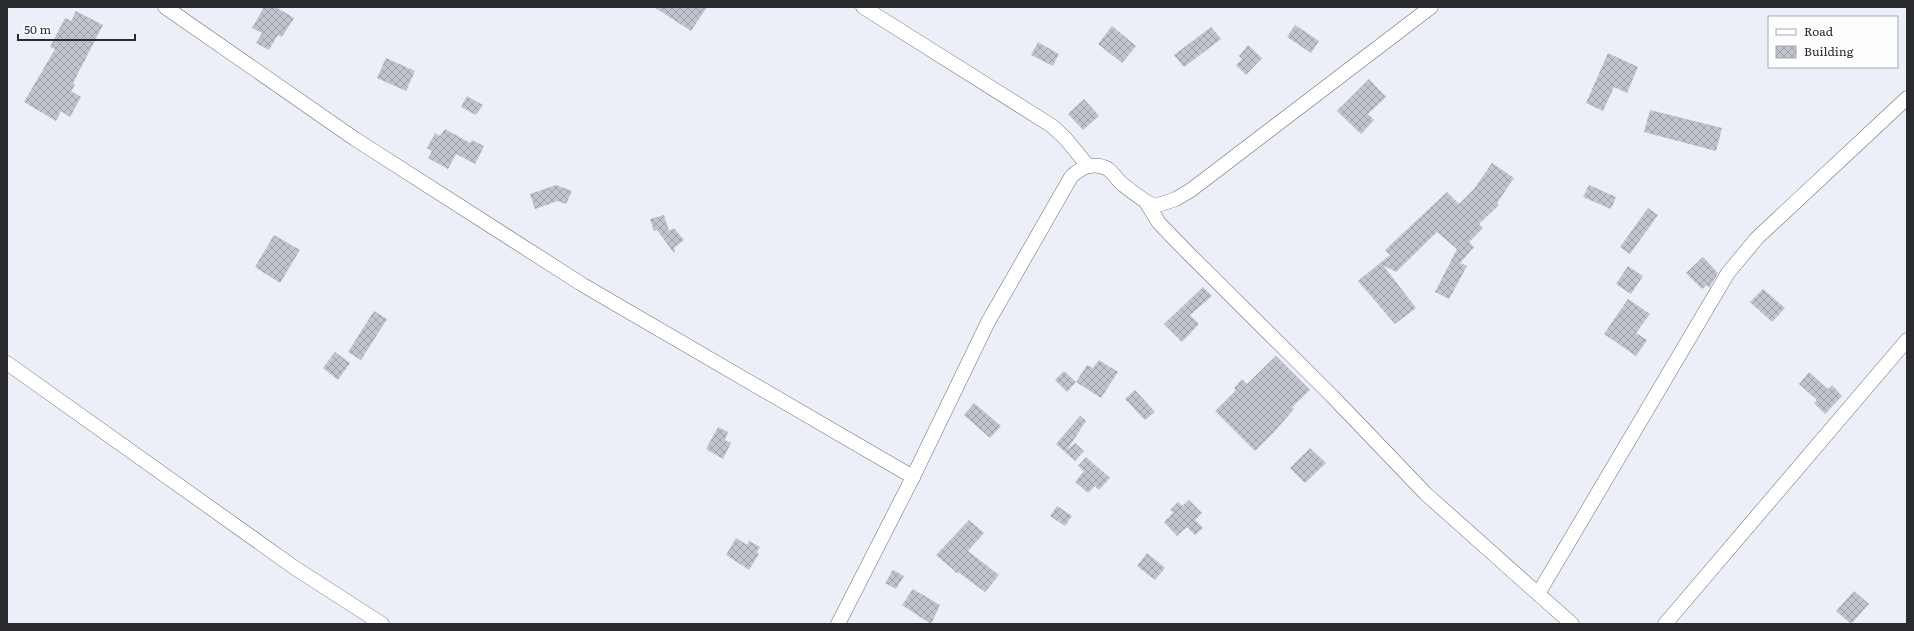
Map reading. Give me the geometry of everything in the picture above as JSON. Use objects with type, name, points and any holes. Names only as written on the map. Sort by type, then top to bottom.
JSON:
[{"type":"street","points":[[165,7],[354,139],[583,285],[913,477]]},
{"type":"street","points":[[863,7],[1052,126],[1065,138],[1088,166]]},
{"type":"street","points":[[838,624],[913,477],[992,315],[1070,177],[1078,170],[1088,166],[1107,169],[1146,202],[1155,206],[1176,199],[1191,190],[1431,7]]},
{"type":"street","points":[[1538,594],[1728,273],[1758,238],[1907,98]]},
{"type":"street","points":[[1146,202],[1159,223],[1332,396],[1426,494],[1572,624]]},
{"type":"street","points":[[1665,624],[1907,340]]},
{"type":"street","points":[[7,364],[295,568],[382,624]]},
{"type":"building","points":[[264,7],[276,7],[294,18],[282,37],[278,35],[269,50],[256,43],[262,33],[252,28]]},
{"type":"building","points":[[654,7],[707,7],[691,31]]},
{"type":"building","points":[[76,11],[103,25],[73,83],[75,85],[71,91],[81,97],[70,117],[61,111],[56,121],[24,102],[55,49],[50,47],[65,18],[71,21]]},
{"type":"building","points":[[1295,25],[1319,41],[1311,53],[1287,37]]},
{"type":"building","points":[[1112,26],[1136,46],[1122,63],[1098,44]]},
{"type":"building","points":[[1211,27],[1221,39],[1184,67],[1174,55]]},
{"type":"building","points":[[1038,42],[1059,54],[1053,66],[1031,55]]},
{"type":"building","points":[[1248,45],[1262,58],[1246,75],[1236,65],[1242,59],[1239,56]]},
{"type":"building","points":[[1608,53],[1638,67],[1627,93],[1614,87],[1603,111],[1586,103]]},
{"type":"building","points":[[386,58],[415,71],[406,91],[377,78]]},
{"type":"building","points":[[1369,79],[1386,97],[1368,114],[1374,120],[1361,134],[1337,111]]},
{"type":"building","points":[[467,96],[483,105],[476,115],[461,107]]},
{"type":"building","points":[[1084,99],[1099,116],[1083,130],[1068,114]]},
{"type":"building","points":[[1650,110],[1722,128],[1716,151],[1644,132]]},
{"type":"building","points":[[445,129],[470,143],[472,140],[484,146],[475,164],[456,154],[448,169],[428,158],[432,151],[427,148],[435,133],[440,136]]},
{"type":"building","points":[[1492,163],[1514,178],[1497,203],[1499,205],[1479,224],[1483,228],[1469,242],[1474,247],[1460,263],[1467,266],[1449,299],[1435,292],[1457,249],[1437,232],[1396,272],[1383,265],[1416,308],[1395,324],[1358,281],[1390,255],[1385,250],[1447,192],[1459,204],[1474,189]]},
{"type":"building","points":[[556,185],[572,191],[566,204],[558,201],[535,209],[530,194]]},
{"type":"building","points":[[1589,185],[1616,197],[1611,209],[1583,197]]},
{"type":"building","points":[[1648,208],[1658,215],[1630,254],[1620,247]]},
{"type":"building","points":[[664,215],[669,231],[674,228],[684,240],[674,248],[674,253],[657,230],[654,231],[650,219]]},
{"type":"building","points":[[274,235],[300,250],[280,283],[255,267]]},
{"type":"building","points":[[1703,257],[1718,273],[1709,288],[1707,285],[1702,289],[1686,273]]},
{"type":"building","points":[[1628,266],[1643,276],[1631,294],[1616,284]]},
{"type":"building","points":[[1203,287],[1212,296],[1190,315],[1199,324],[1182,342],[1164,324]]},
{"type":"building","points":[[1763,289],[1785,308],[1772,322],[1750,302]]},
{"type":"building","points":[[1628,299],[1650,314],[1636,333],[1647,340],[1636,356],[1604,334]]},
{"type":"building","points":[[374,311],[387,319],[361,360],[348,352]]},
{"type":"building","points":[[335,352],[350,363],[338,380],[323,368]]},
{"type":"building","points":[[1276,356],[1310,390],[1292,407],[1294,409],[1255,451],[1215,411],[1236,390],[1234,388],[1242,379],[1247,384]]},
{"type":"building","points":[[1099,360],[1118,372],[1101,398],[1076,382],[1087,365],[1093,368]]},
{"type":"building","points":[[1064,371],[1076,382],[1067,392],[1055,380]]},
{"type":"building","points":[[1809,372],[1828,389],[1832,385],[1842,396],[1825,414],[1814,403],[1817,400],[1799,384]]},
{"type":"building","points":[[1135,390],[1155,412],[1145,420],[1125,399]]},
{"type":"building","points":[[974,403],[1001,426],[990,438],[964,415]]},
{"type":"building","points":[[1080,416],[1086,421],[1067,450],[1075,443],[1084,451],[1075,461],[1056,444]]},
{"type":"building","points":[[718,427],[728,432],[725,440],[731,443],[723,459],[706,449]]},
{"type":"building","points":[[1310,448],[1326,463],[1305,483],[1290,468]]},
{"type":"building","points":[[1086,457],[1110,478],[1099,490],[1095,486],[1088,493],[1075,482],[1084,471],[1078,466]]},
{"type":"building","points":[[1189,500],[1202,513],[1195,520],[1203,528],[1195,535],[1187,527],[1177,536],[1164,522],[1173,513],[1170,510],[1178,502],[1182,506]]},
{"type":"building","points":[[1057,506],[1072,516],[1065,526],[1050,516]]},
{"type":"building","points":[[969,520],[984,533],[968,551],[999,575],[985,592],[958,572],[957,573],[936,555]]},
{"type":"building","points":[[736,538],[747,545],[749,541],[760,547],[757,552],[759,554],[749,570],[726,555]]},
{"type":"building","points":[[1147,553],[1165,568],[1155,580],[1137,566]]},
{"type":"building","points":[[893,570],[904,576],[896,589],[885,583]]},
{"type":"building","points":[[913,589],[940,605],[931,624],[902,605]]},
{"type":"building","points":[[1854,591],[1869,604],[1851,624],[1836,611]]}]
